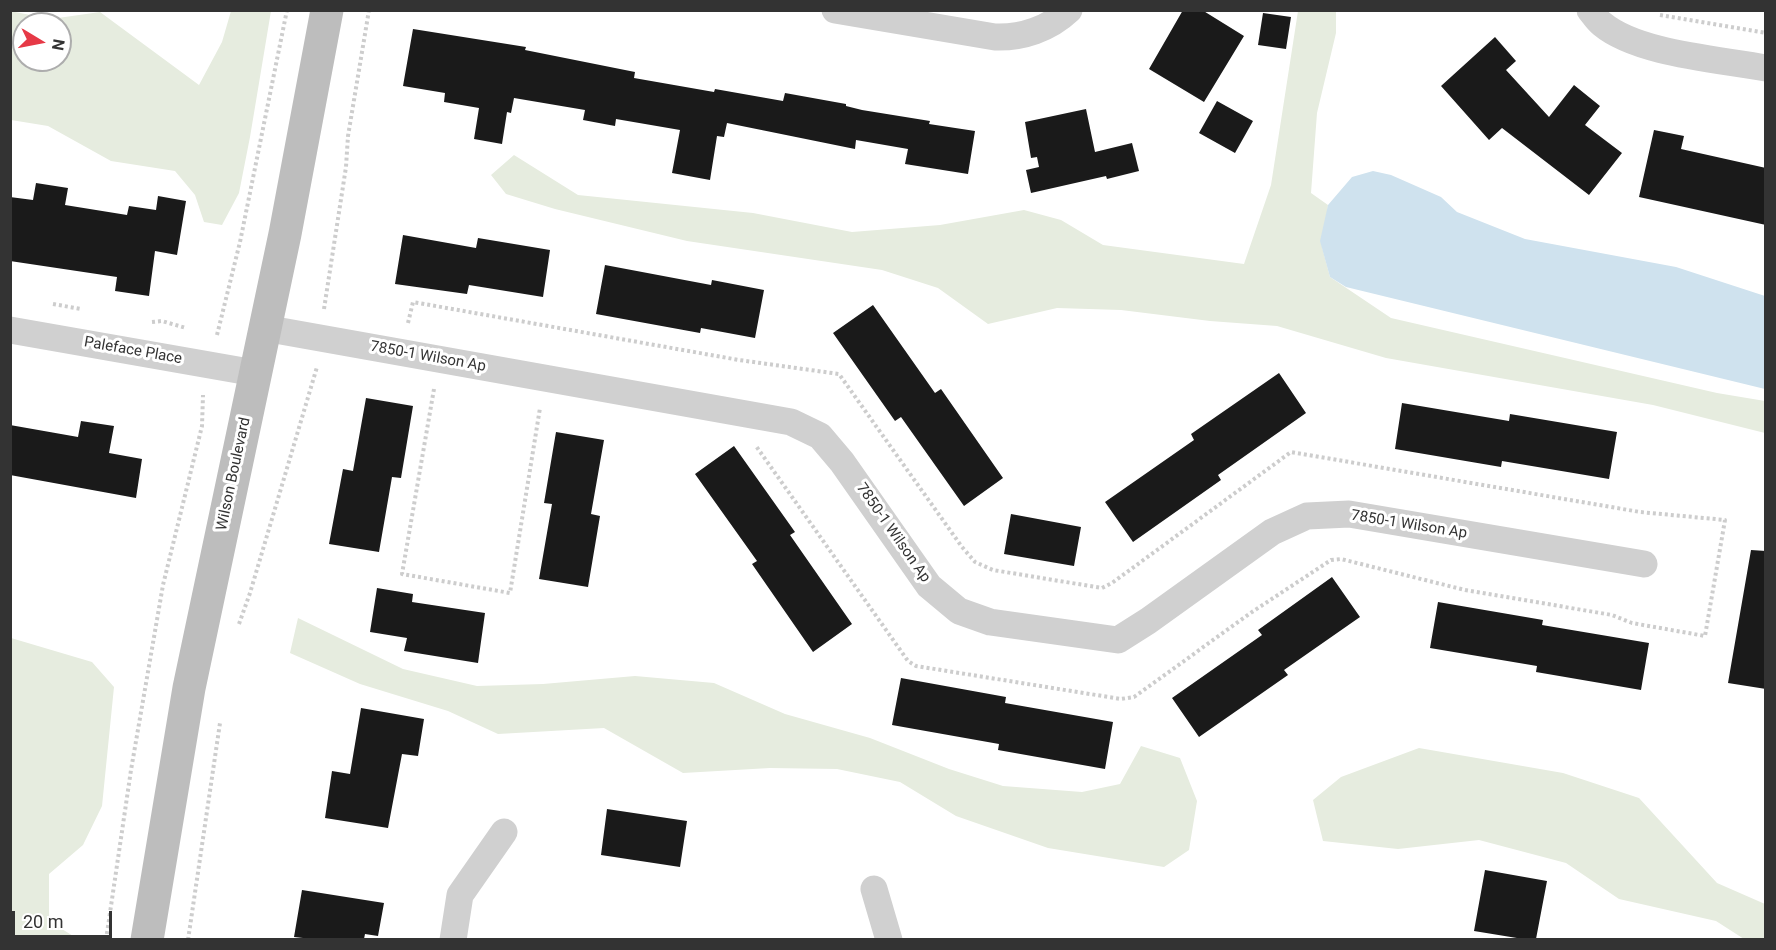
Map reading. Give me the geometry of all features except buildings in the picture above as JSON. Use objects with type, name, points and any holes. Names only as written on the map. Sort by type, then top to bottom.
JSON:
[{"type":"main road","name":"Wilson Boulevard","points":[[147,939],[189,688],[285,234],[327,10]]},
{"type":"street","points":[[835,10],[995,38],[1015,38],[1052,24],[1068,12]]},
{"type":"street","points":[[1596,17],[1618,35],[1655,48],[1766,68]]},
{"type":"street","name":"7850-1 Wilson Ap","points":[[264,328],[791,422],[820,436],[842,462],[929,586],[959,611],[990,622],[1118,640],[1272,532],[1307,516],[1349,514],[1644,564]]},
{"type":"street","name":"Paleface Place","points":[[10,330],[255,373]]},
{"type":"street","points":[[453,939],[460,895],[504,832]]},
{"type":"street","points":[[874,889],[888,939]]},
{"type":"path","points":[[105,939],[163,585],[202,426],[203,398],[240,242],[287,10]]},
{"type":"path","points":[[239,625],[318,365],[320,338],[346,167],[348,136],[369,10]]},
{"type":"path","points":[[1654,13],[1766,33]]},
{"type":"path","points":[[402,353],[412,302],[739,360],[839,374],[975,562],[993,570],[1102,588],[1291,452],[1640,512],[1725,520],[1705,636],[1632,623],[1601,613],[1465,591],[1341,559],[1331,560],[1252,612],[1134,697],[1121,699],[916,666],[908,661],[754,443]]},
{"type":"path","points":[[440,359],[402,574],[510,593],[540,409],[544,399]]},
{"type":"path","points":[[188,939],[221,719]]},
{"type":"shaded area","points":[[10,11],[15,12],[12,12],[12,72],[72,72],[72,16],[100,12],[199,85],[222,42],[231,11],[271,11],[239,193],[222,225],[204,222],[195,195],[175,171],[111,161],[48,126],[11,120]]},
{"type":"shaded area","points":[[1298,11],[1336,11],[1336,33],[1317,113],[1311,193],[1328,205],[1322,247],[1330,277],[1391,318],[1717,393],[1765,401],[1765,433],[1653,405],[1386,358],[1277,326],[1210,321],[1121,310],[1057,308],[988,324],[938,288],[882,270],[687,241],[555,209],[506,194],[491,175],[514,155],[578,195],[753,213],[852,232],[940,225],[1024,210],[1061,220],[1103,245],[1244,264],[1271,185]]},
{"type":"shaded area","points":[[298,618],[403,669],[477,686],[543,684],[635,676],[714,683],[785,714],[870,738],[949,769],[1003,786],[1082,792],[1120,784],[1141,746],[1180,758],[1197,801],[1189,850],[1164,867],[1048,848],[956,816],[900,782],[837,769],[770,768],[683,773],[604,728],[498,734],[448,711],[360,684],[290,653]]},
{"type":"shaded area","points":[[11,638],[92,662],[114,687],[102,806],[83,845],[49,874],[49,921],[78,939],[11,939]]},
{"type":"shaded area","points":[[1419,748],[1563,773],[1639,798],[1717,883],[1765,904],[1765,939],[1744,939],[1716,921],[1619,899],[1566,863],[1479,840],[1398,849],[1323,841],[1313,800],[1341,777]]},
{"type":"water","points":[[1373,171],[1391,175],[1441,197],[1457,212],[1525,239],[1676,267],[1765,296],[1765,389],[1346,287],[1330,277],[1320,241],[1328,205],[1352,177]]}]
